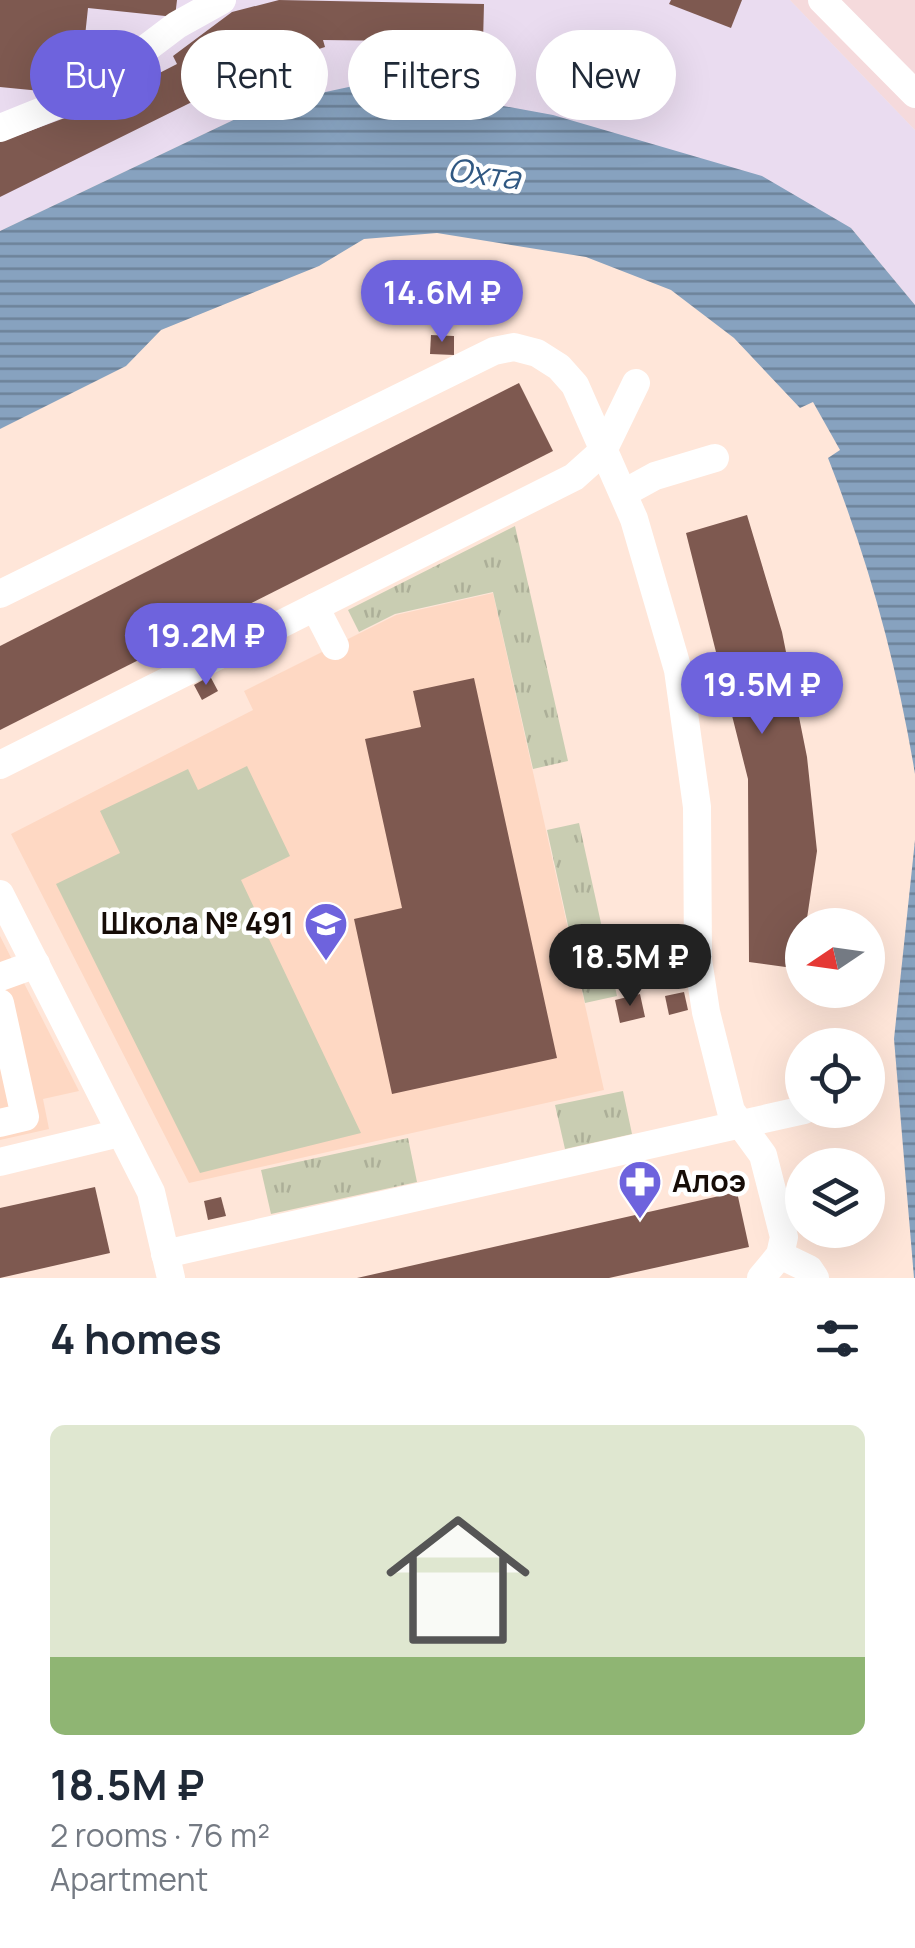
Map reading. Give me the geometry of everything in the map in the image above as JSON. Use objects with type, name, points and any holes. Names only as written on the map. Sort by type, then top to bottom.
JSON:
[{"type":"lane","points":[[0,128],[87,93],[176,25],[222,0]]},
{"type":"lane","points":[[822,0],[915,94]]},
{"type":"lane","points":[[0,594],[494,351],[521,348],[560,367],[575,385],[604,452],[678,670],[697,807],[698,960],[717,1091],[769,1171],[784,1238],[780,1255],[761,1278]]},
{"type":"lane","points":[[0,764],[574,477],[604,452],[636,383]]},
{"type":"lane","points":[[616,489],[716,458]]},
{"type":"lane","points":[[315,607],[335,646]]},
{"type":"lane","points":[[0,894],[151,1192],[162,1271],[785,1115]]},
{"type":"lane","points":[[0,977],[36,964]]},
{"type":"lane","points":[[0,1003],[25,1117],[0,1122]]},
{"type":"lane","points":[[0,1162],[120,1133]]},
{"type":"lane","points":[[780,1255],[809,1269],[815,1278]]},
{"type":"shaded area","points":[[0,0],[790,0],[915,130],[915,305],[851,228],[328,118],[328,30],[181,30],[181,120],[233,120],[0,231]]},
{"type":"shaded area","points":[[790,0],[915,0],[915,130]]},
{"type":"shaded area","name":"Школа № 491","points":[[493,593],[604,1090],[189,1183],[11,834],[253,710],[244,691],[396,615]]},
{"type":"shaded area","points":[[0,936],[79,1091],[43,1099],[49,1129],[0,1140]]},
{"type":"green space","points":[[515,526],[568,761],[533,769],[493,592],[395,614],[359,632],[348,610]]},
{"type":"green space","points":[[247,766],[290,856],[241,880],[361,1133],[200,1173],[56,884],[120,853],[100,811],[188,769],[198,790]]},
{"type":"green space","points":[[579,823],[617,996],[585,1003],[547,830]]},
{"type":"green space","points":[[623,1091],[632,1134],[565,1149],[555,1105]]},
{"type":"green space","points":[[408,1138],[417,1182],[271,1214],[261,1170]]},
{"type":"water","name":"Охта","points":[[348,87],[348,120],[516,120],[516,108],[536,112],[536,120],[570,120],[762,176],[851,228],[915,305],[915,774],[880,614],[828,458],[840,450],[813,402],[800,408],[734,338],[671,290],[586,257],[437,233],[364,239],[319,266],[161,330],[126,366],[0,429],[0,231],[233,120],[328,120],[328,91]]},
{"type":"water","points":[[915,840],[915,1278],[914,1278],[894,1039]]},
{"type":"building","points":[[0,0],[177,0],[175,17],[88,8],[86,30],[30,30],[30,90],[0,87]]},
{"type":"building","points":[[279,0],[484,4],[483,30],[348,30],[348,40],[328,40],[328,30],[208,30],[232,12]]},
{"type":"building","points":[[671,0],[742,0],[731,28],[669,4]]},
{"type":"building","points":[[181,50],[181,107],[161,117],[161,72],[177,64],[173,56]]},
{"type":"building","points":[[59,120],[156,120],[0,197],[0,142]]},
{"type":"building","points":[[431,335],[454,336],[454,355],[430,354]]},
{"type":"building","points":[[519,383],[553,451],[0,730],[0,646]]},
{"type":"building","points":[[747,515],[782,632],[807,757],[817,851],[809,908],[785,908],[785,967],[749,962],[748,779],[686,533]]},
{"type":"building","points":[[210,676],[218,691],[202,700],[194,685]]},
{"type":"building","points":[[474,678],[557,1058],[392,1094],[354,919],[402,908],[365,739],[421,727],[413,691]]},
{"type":"building","points":[[684,992],[688,1010],[669,1015],[665,996]]},
{"type":"building","points":[[640,994],[645,1017],[620,1023],[615,1000]]},
{"type":"building","points":[[95,1187],[110,1253],[0,1278],[0,1208]]},
{"type":"building","points":[[737,1192],[749,1247],[609,1278],[357,1278]]},
{"type":"building","points":[[221,1197],[226,1216],[208,1220],[204,1201]]},
{"type":"place","name":"Школа № 491","points":[[326,962]]},
{"type":"place","name":"Алоэ","points":[[640,1220]]}]
